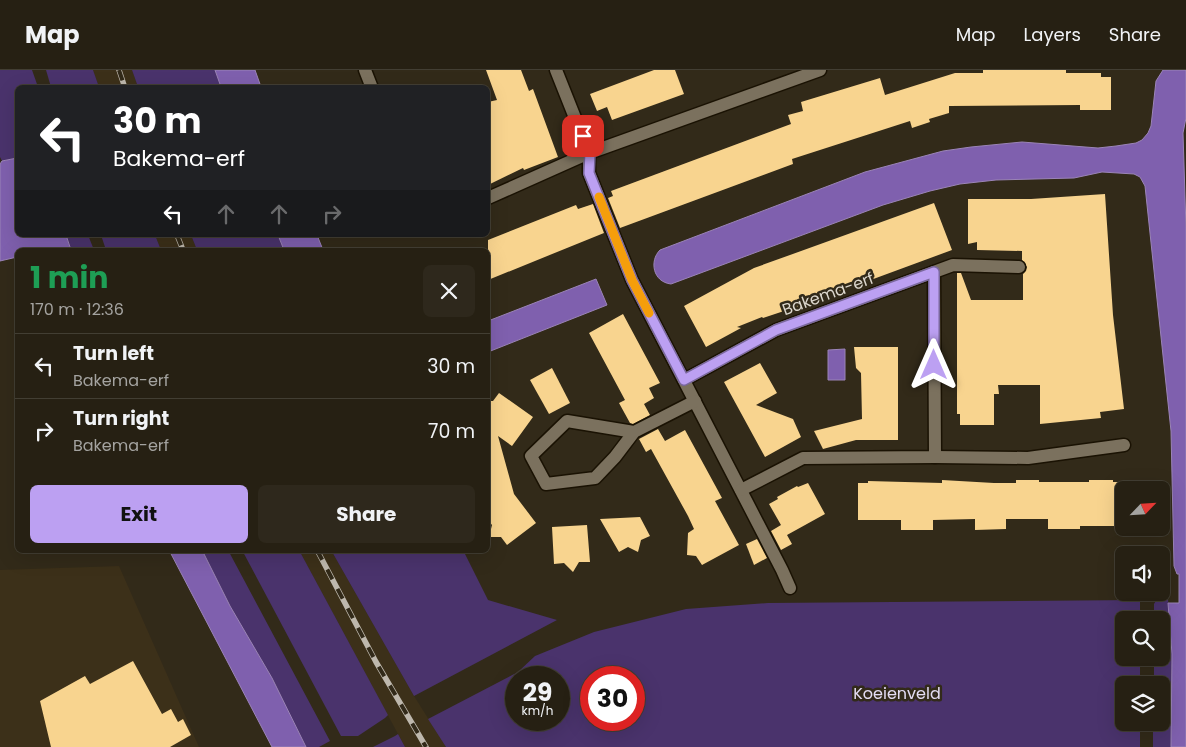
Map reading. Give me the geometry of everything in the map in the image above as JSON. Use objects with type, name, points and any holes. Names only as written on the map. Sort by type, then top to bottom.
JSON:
[{"type":"street","points":[[365,70],[371,85]]},
{"type":"street","points":[[556,70],[590,153],[589,173],[632,280],[790,588]]},
{"type":"street","points":[[490,197],[590,153],[820,70]]},
{"type":"street","name":"Bakema-erf","points":[[684,380],[776,330],[953,265],[1019,266]]},
{"type":"street","points":[[934,272],[935,457]]},
{"type":"street","points":[[634,432],[567,421],[531,456],[546,484],[595,478],[634,432],[695,401]]},
{"type":"street","points":[[741,490],[804,458],[1028,458],[1124,445]]},
{"type":"shaded area","points":[[93,70],[132,70],[137,85],[98,85]]},
{"type":"shaded area","points":[[215,70],[255,70],[260,85],[220,85]]},
{"type":"shaded area","points":[[1163,70],[1186,70],[1186,118],[1183,133],[1186,229],[1186,747],[1171,747],[1172,654],[1168,603],[1179,603],[1179,574],[1177,574],[1174,566],[1171,431],[1145,186],[1140,177],[1134,174],[1102,172],[1074,178],[996,180],[960,184],[883,205],[671,284],[660,279],[654,265],[660,250],[865,172],[943,151],[1022,142],[1098,148],[1136,143],[1142,140],[1151,126],[1156,81]]},
{"type":"shaded area","points":[[15,158],[15,237],[67,237],[70,248],[15,248],[15,257],[0,261],[0,164],[2,161]]},
{"type":"shaded area","points":[[156,237],[192,237],[196,248],[160,248]]},
{"type":"shaded area","points":[[279,237],[318,237],[322,248],[283,248]]},
{"type":"shaded area","points":[[596,279],[607,305],[490,351],[490,320]]},
{"type":"shaded area","points":[[845,349],[845,380],[828,380],[828,350]]},
{"type":"shaded area","points":[[171,553],[204,553],[230,606],[272,678],[306,747],[272,747]]},
{"type":"shaded area","points":[[301,553],[333,553],[414,696],[446,747],[405,747]]},
{"type":"shaded area","points":[[119,566],[199,747],[0,747],[0,570]]},
{"type":"green space","points":[[0,70],[32,70],[37,85],[15,85],[15,158],[2,161],[0,157]]},
{"type":"green space","points":[[46,70],[93,70],[98,85],[50,85]]},
{"type":"green space","points":[[132,70],[215,70],[220,85],[137,85]]},
{"type":"green space","points":[[67,237],[89,237],[93,248],[70,248]]},
{"type":"green space","points":[[102,237],[156,237],[160,248],[105,248]]},
{"type":"green space","points":[[192,237],[279,237],[283,248],[196,248]]},
{"type":"green space","points":[[204,553],[230,553],[330,741],[319,747],[306,747],[272,678],[230,606]]},
{"type":"green space","points":[[244,553],[301,553],[388,715],[358,736],[341,736]]},
{"type":"green space","points":[[333,553],[464,553],[488,600],[557,620],[414,696]]},
{"type":"green space","name":"Koeienveld","points":[[1140,601],[1140,611],[1115,611],[1115,666],[1140,666],[1140,676],[1115,676],[1115,731],[1140,731],[1140,747],[446,747],[428,719],[505,679],[505,731],[570,731],[570,666],[524,666],[535,656],[594,632],[686,609],[768,603]]},
{"type":"green space","points":[[1156,601],[1168,601],[1169,611],[1154,611]]},
{"type":"green space","points":[[1170,626],[1172,654],[1171,747],[1153,747],[1153,731],[1170,731],[1170,676],[1154,676],[1154,666],[1170,666]]},
{"type":"green space","points":[[398,734],[405,747],[373,747],[395,736]]},
{"type":"building","points":[[486,70],[521,70],[529,91],[533,89],[558,157],[524,170],[523,168],[490,184],[490,102],[497,100]]},
{"type":"building","points":[[654,70],[675,70],[684,94],[612,120],[607,107],[597,111],[590,94]]},
{"type":"building","points":[[983,70],[1066,70],[1066,73],[1101,73],[1101,77],[1111,77],[1111,110],[1080,110],[1080,105],[949,106],[949,113],[929,119],[930,122],[912,128],[910,121],[792,159],[793,164],[620,228],[608,198],[613,196],[611,191],[791,124],[788,115],[803,111],[801,102],[880,78],[885,95],[955,73],[983,73]]},
{"type":"building","points":[[1105,194],[1113,315],[1124,409],[1100,412],[1101,418],[1040,424],[1040,385],[998,385],[999,394],[994,394],[994,425],[960,425],[960,414],[957,414],[957,273],[961,273],[971,300],[1023,300],[1023,274],[1027,267],[1022,260],[1022,251],[977,250],[977,242],[968,244],[968,199],[1031,199]]},
{"type":"building","points":[[934,203],[952,250],[811,302],[762,317],[737,327],[741,328],[706,347],[684,306],[754,268]]},
{"type":"building","points":[[593,204],[604,233],[490,279],[490,248],[488,248],[488,240],[576,205],[578,209]]},
{"type":"building","points":[[623,314],[660,383],[649,388],[654,398],[644,404],[650,415],[633,424],[630,423],[619,403],[625,400],[589,333]]},
{"type":"building","points":[[854,347],[898,347],[898,440],[856,440],[823,449],[814,431],[862,419],[861,373],[856,368]]},
{"type":"building","points":[[760,363],[777,393],[756,405],[793,419],[801,437],[765,457],[724,382]]},
{"type":"building","points":[[552,368],[570,403],[549,414],[530,380]]},
{"type":"building","points":[[499,393],[533,417],[512,446],[498,436],[514,494],[536,523],[507,545],[501,537],[490,537],[492,525],[490,522],[490,401],[493,401]]},
{"type":"building","points":[[658,429],[665,441],[685,430],[722,498],[715,501],[739,545],[702,565],[696,556],[687,555],[688,533],[694,529],[688,516],[651,449],[646,452],[639,439]]},
{"type":"building","points":[[942,480],[1016,483],[1016,480],[1089,482],[1089,480],[1113,480],[1115,482],[1115,526],[1080,526],[1080,529],[1048,529],[1048,519],[1006,519],[1006,529],[975,530],[975,519],[933,520],[933,530],[901,530],[901,520],[858,520],[858,483],[868,483],[868,481],[942,483]]},
{"type":"building","points":[[808,483],[825,514],[787,535],[792,544],[781,550],[771,531],[781,525],[769,504],[778,499],[777,497],[797,486]]},
{"type":"building","points":[[640,517],[650,536],[641,540],[638,552],[628,547],[619,552],[600,519]]},
{"type":"building","points":[[587,525],[590,562],[579,562],[573,572],[564,563],[554,564],[552,527]]},
{"type":"building","points":[[757,539],[767,558],[754,565],[746,544]]},
{"type":"building","points":[[133,661],[162,714],[171,709],[178,722],[183,719],[191,735],[170,747],[51,747],[40,701],[85,676],[90,684]]},
{"type":"railway","points":[[119,70],[124,85]]},
{"type":"railway","points":[[178,237],[182,248]]},
{"type":"railway","points":[[319,553],[376,662],[426,747]]},
{"type":"slow traffic","points":[[599,197],[632,280],[649,313]]},
{"type":"route","points":[[583,136],[590,153],[589,173],[632,280],[684,380],[776,330],[934,272],[934,365]]}]
